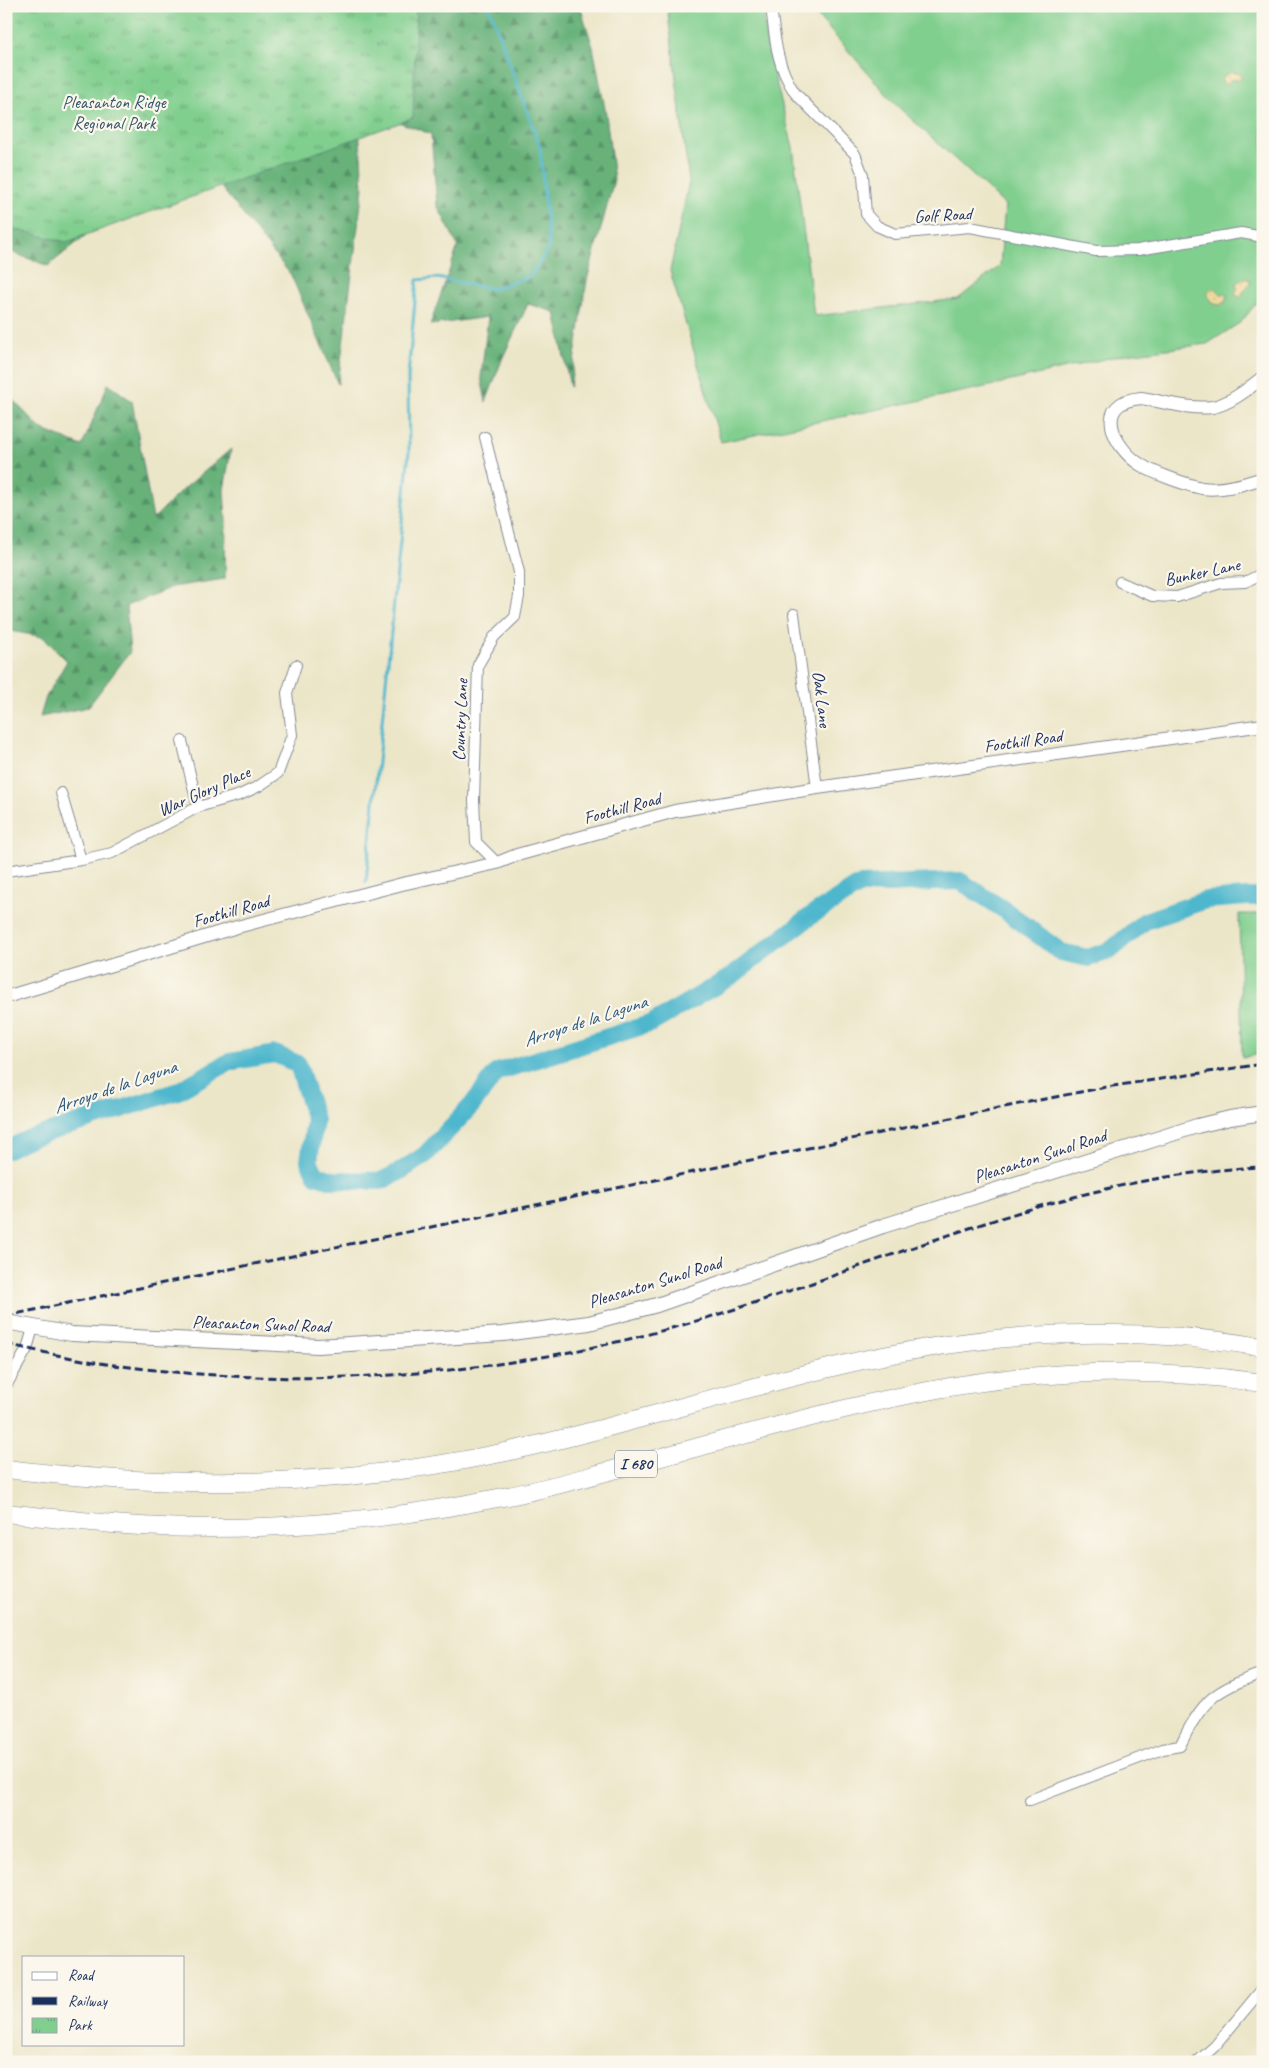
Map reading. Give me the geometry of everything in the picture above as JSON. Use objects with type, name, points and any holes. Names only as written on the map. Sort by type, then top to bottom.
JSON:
[{"type":"highway","name":"I 680","points":[[6,1468],[76,1477],[154,1482],[292,1481],[432,1465],[497,1454],[821,1370],[934,1347],[1002,1338],[1126,1334],[1189,1338],[1263,1347]]},
{"type":"highway","name":"I 680","points":[[6,1513],[142,1526],[298,1525],[368,1519],[505,1497],[833,1412],[940,1388],[1019,1378],[1125,1373],[1188,1375],[1263,1383]]},
{"type":"main road","name":"Pleasanton Sunol Road","points":[[6,1322],[72,1334],[318,1346],[503,1334],[589,1323],[657,1304],[883,1226],[1197,1126],[1263,1113]]},
{"type":"street","name":"Golf Road","points":[[771,6],[777,56],[787,82],[795,93],[855,154],[863,175],[866,214],[877,226],[895,234],[970,227],[1096,250],[1138,250],[1241,233],[1263,237]]},
{"type":"street","points":[[1263,377],[1235,396],[1212,407],[1198,407],[1132,398],[1117,408],[1111,422],[1116,440],[1140,465],[1164,475],[1203,488],[1239,486],[1263,478]]},
{"type":"street","name":"Country Lane","points":[[485,437],[519,572],[519,596],[515,617],[494,637],[478,665],[474,800],[476,842],[497,863]]},
{"type":"street","name":"Bunker Lane","points":[[1120,582],[1152,596],[1177,597],[1220,583],[1245,582],[1263,573]]},
{"type":"street","name":"Oak Lane","points":[[794,614],[817,788]]},
{"type":"street","name":"War Glory Place","points":[[6,871],[81,860],[112,853],[198,807],[240,795],[259,786],[278,773],[292,735],[287,693],[296,665]]},
{"type":"street","name":"Foothill Road","points":[[6,996],[237,927],[402,884],[497,863],[517,854],[675,811],[817,788],[1263,725]]},
{"type":"street","points":[[182,741],[198,807]]},
{"type":"street","points":[[61,793],[81,860]]},
{"type":"street","points":[[6,1386],[27,1349],[33,1328]]},
{"type":"street","points":[[1030,1800],[1164,1748],[1180,1746],[1190,1724],[1204,1705],[1222,1689],[1263,1673]]},
{"type":"street","points":[[1198,2062],[1215,2046],[1263,1988]]},
{"type":"green space","name":"Pleasanton Ridge Regional Park","points":[[6,6],[416,6],[413,118],[66,242],[6,227]]},
{"type":"green space","points":[[396,6],[580,6],[593,47],[606,114],[614,180],[587,280],[570,387],[555,312],[528,304],[503,357],[486,402],[481,377],[488,317],[430,325],[458,246],[437,205],[431,134],[385,117]]},
{"type":"green space","points":[[667,6],[763,6],[767,47],[793,147],[814,316],[958,299],[1000,266],[1005,205],[895,104],[809,6],[1263,6],[1263,295],[1241,322],[1207,344],[1126,354],[985,387],[721,442],[670,271],[689,182]]},
{"type":"green space","points":[[353,36],[363,187],[338,384],[291,275],[217,182]]},
{"type":"green space","points":[[6,183],[102,222],[48,266],[6,250]]},
{"type":"green space","points":[[108,384],[132,401],[153,519],[178,494],[231,449],[224,490],[226,522],[225,579],[172,587],[126,606],[130,652],[88,707],[40,717],[46,697],[67,661],[43,637],[6,630],[6,393],[41,429],[82,446]]},
{"type":"green space","points":[[1239,914],[1263,914],[1263,1054],[1242,1057]]},
{"type":"sand","points":[[1231,72],[1241,74],[1241,79],[1230,80],[1228,85],[1222,82],[1222,77]]},
{"type":"sand","points":[[1245,278],[1250,280],[1250,283],[1240,297],[1235,295],[1236,283]]},
{"type":"sand","points":[[1215,288],[1221,294],[1227,294],[1225,302],[1221,305],[1214,304],[1208,296],[1208,291]]},
{"type":"waterway","points":[[366,882],[409,452],[408,376],[417,280],[437,278],[493,289],[531,276],[549,247],[540,147],[489,6]]},
{"type":"waterway","name":"Arroyo de la Laguna","points":[[6,1150],[28,1139],[178,1091],[229,1062],[275,1054],[298,1064],[315,1120],[309,1161],[316,1175],[333,1180],[381,1181],[425,1155],[472,1105],[497,1072],[652,1023],[729,978],[812,915],[860,885],[960,881],[1006,911],[1061,952],[1088,958],[1111,950],[1145,921],[1206,900],[1263,897]]},
{"type":"railway","points":[[6,1316],[999,1108],[1106,1087],[1263,1064]]},
{"type":"railway","points":[[6,1344],[114,1365],[188,1373],[262,1377],[337,1377],[411,1374],[485,1366],[559,1354],[703,1319],[772,1297],[910,1248],[1048,1204],[1119,1186],[1190,1174],[1263,1167]]}]
